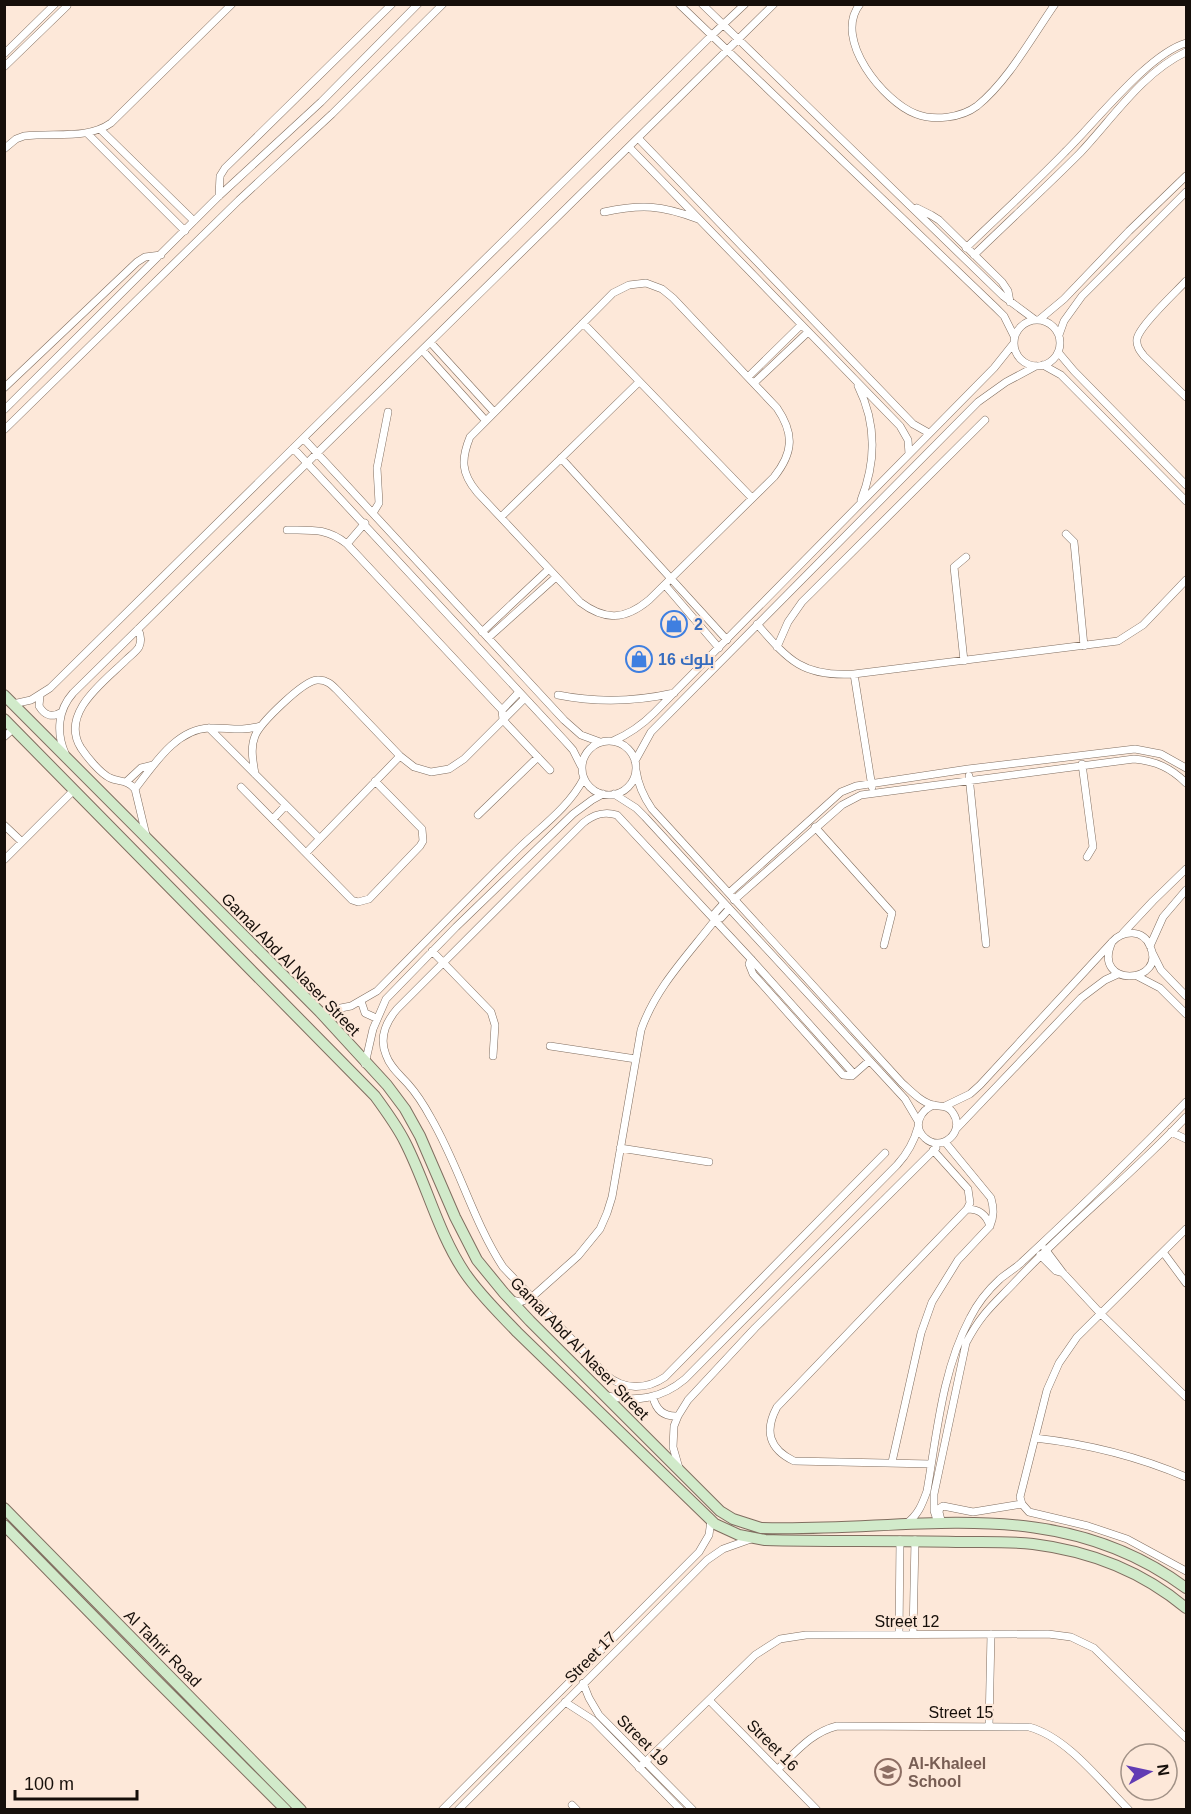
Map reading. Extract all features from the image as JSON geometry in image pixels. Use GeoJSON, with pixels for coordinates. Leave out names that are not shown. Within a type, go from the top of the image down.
{"type":"FeatureCollection","features":[{"type":"Feature","properties":{"kind":"main road","name":"Gamal Abd Al Naser Street"},"geometry":{"type":"LineString","coordinates":[[4,695],[320,1012],[365,1064],[387,1085],[405,1109],[420,1136],[477,1260],[530,1321],[720,1511],[746,1525],[761,1528],[940,1523],[1031,1526],[1081,1536],[1128,1554],[1186,1588]]}},
{"type":"Feature","properties":{"kind":"main road","name":"Gamal Abd Al Naser Street"},"geometry":{"type":"LineString","coordinates":[[4,718],[375,1096],[392,1118],[405,1143],[440,1224],[465,1272],[489,1302],[711,1520],[727,1530],[752,1539],[915,1540],[1032,1544],[1076,1552],[1111,1563],[1135,1574],[1186,1608]]}},
{"type":"Feature","properties":{"kind":"main road"},"geometry":{"type":"LineString","coordinates":[[196,915],[204,910],[208,899]]}},
{"type":"Feature","properties":{"kind":"main road"},"geometry":{"type":"LineString","coordinates":[[216,935],[220,927],[231,922]]}},
{"type":"Feature","properties":{"kind":"main road","name":"Al Tahrir Road"},"geometry":{"type":"LineString","coordinates":[[4,1508],[301,1809]]}},
{"type":"Feature","properties":{"kind":"main road","name":"Al Tahrir Road"},"geometry":{"type":"LineString","coordinates":[[4,1525],[286,1809]]}},
{"type":"Feature","properties":{"kind":"street"},"geometry":{"type":"LineString","coordinates":[[4,54],[55,4]]}},
{"type":"Feature","properties":{"kind":"street"},"geometry":{"type":"LineString","coordinates":[[4,149],[16,139],[24,136],[88,134],[101,130],[111,123],[232,4]]}},
{"type":"Feature","properties":{"kind":"street"},"geometry":{"type":"LineString","coordinates":[[219,196],[218,186],[225,168],[392,4]]}},
{"type":"Feature","properties":{"kind":"street"},"geometry":{"type":"LineString","coordinates":[[4,410],[194,220],[321,102],[418,4]]}},
{"type":"Feature","properties":{"kind":"street"},"geometry":{"type":"LineString","coordinates":[[4,430],[443,4]]}},
{"type":"Feature","properties":{"kind":"street"},"geometry":{"type":"LineString","coordinates":[[680,4],[1004,316],[1014,340],[1016,352],[1021,359],[1028,364],[1040,366],[1061,375],[1186,501]]}},
{"type":"Feature","properties":{"kind":"street"},"geometry":{"type":"LineString","coordinates":[[635,760],[651,732],[978,402],[1006,382],[1052,361],[1058,352],[1060,341],[1055,327],[1010,302],[702,4]]}},
{"type":"Feature","properties":{"kind":"street"},"geometry":{"type":"LineString","coordinates":[[13,704],[40,696],[94,646],[745,4]]}},
{"type":"Feature","properties":{"kind":"street"},"geometry":{"type":"LineString","coordinates":[[66,755],[59,734],[62,712],[73,693],[774,4]]}},
{"type":"Feature","properties":{"kind":"street"},"geometry":{"type":"LineString","coordinates":[[860,4],[853,27],[854,46],[861,63],[899,105],[917,115],[937,118],[958,116],[976,107],[1002,80],[1055,4]]}},
{"type":"Feature","properties":{"kind":"street"},"geometry":{"type":"LineString","coordinates":[[4,67],[68,5]]}},
{"type":"Feature","properties":{"kind":"street"},"geometry":{"type":"LineString","coordinates":[[966,248],[1161,56],[1186,43]]}},
{"type":"Feature","properties":{"kind":"street"},"geometry":{"type":"LineString","coordinates":[[974,255],[1080,152],[1138,88],[1168,63],[1186,52]]}},
{"type":"Feature","properties":{"kind":"street"},"geometry":{"type":"LineString","coordinates":[[765,87],[774,75]]}},
{"type":"Feature","properties":{"kind":"street"},"geometry":{"type":"LineString","coordinates":[[1117,98],[1124,104]]}},
{"type":"Feature","properties":{"kind":"street"},"geometry":{"type":"LineString","coordinates":[[321,102],[332,114]]}},
{"type":"Feature","properties":{"kind":"street"},"geometry":{"type":"LineString","coordinates":[[101,130],[194,220]]}},
{"type":"Feature","properties":{"kind":"street"},"geometry":{"type":"LineString","coordinates":[[88,134],[185,231]]}},
{"type":"Feature","properties":{"kind":"street"},"geometry":{"type":"LineString","coordinates":[[638,138],[913,424],[929,434]]}},
{"type":"Feature","properties":{"kind":"street"},"geometry":{"type":"LineString","coordinates":[[629,147],[900,426],[908,440],[909,454]]}},
{"type":"Feature","properties":{"kind":"street"},"geometry":{"type":"LineString","coordinates":[[658,177],[667,168]]}},
{"type":"Feature","properties":{"kind":"street"},"geometry":{"type":"LineString","coordinates":[[140,186],[149,176]]}},
{"type":"Feature","properties":{"kind":"street"},"geometry":{"type":"LineString","coordinates":[[304,439],[576,731],[600,742],[613,741],[642,725],[994,368],[1014,340],[1018,328],[1025,322],[1037,319],[1064,299],[1186,176]]}},
{"type":"Feature","properties":{"kind":"street"},"geometry":{"type":"LineString","coordinates":[[1059,335],[1064,321],[1082,296],[1186,192]]}},
{"type":"Feature","properties":{"kind":"street"},"geometry":{"type":"LineString","coordinates":[[604,212],[628,207],[653,206],[699,219]]}},
{"type":"Feature","properties":{"kind":"street"},"geometry":{"type":"LineString","coordinates":[[914,208],[932,214],[974,255],[1006,287],[1010,302]]}},
{"type":"Feature","properties":{"kind":"street"},"geometry":{"type":"LineString","coordinates":[[4,388],[137,262],[145,257],[161,255]]}},
{"type":"Feature","properties":{"kind":"street"},"geometry":{"type":"LineString","coordinates":[[1186,281],[1141,330],[1137,340],[1138,349],[1144,356],[1186,397]]}},
{"type":"Feature","properties":{"kind":"street"},"geometry":{"type":"LineString","coordinates":[[646,284],[663,289],[748,377],[785,420],[790,435],[789,450],[784,465],[665,585],[637,610],[623,616],[607,616],[592,611],[580,602],[469,481],[464,467],[464,451],[470,437],[613,293],[628,285],[646,284]]}},
{"type":"Feature","properties":{"kind":"street"},"geometry":{"type":"LineString","coordinates":[[583,323],[752,498]]}},
{"type":"Feature","properties":{"kind":"street"},"geometry":{"type":"LineString","coordinates":[[748,377],[801,325]]}},
{"type":"Feature","properties":{"kind":"street"},"geometry":{"type":"LineString","coordinates":[[754,383],[808,332]]}},
{"type":"Feature","properties":{"kind":"street"},"geometry":{"type":"LineString","coordinates":[[430,343],[494,412]]}},
{"type":"Feature","properties":{"kind":"street"},"geometry":{"type":"LineString","coordinates":[[423,351],[486,421]]}},
{"type":"Feature","properties":{"kind":"street"},"geometry":{"type":"LineString","coordinates":[[1058,352],[1186,484]]}},
{"type":"Feature","properties":{"kind":"street"},"geometry":{"type":"LineString","coordinates":[[501,517],[639,381]]}},
{"type":"Feature","properties":{"kind":"street"},"geometry":{"type":"LineString","coordinates":[[856,381],[871,421],[873,442],[872,463],[859,504]]}},
{"type":"Feature","properties":{"kind":"street"},"geometry":{"type":"LineString","coordinates":[[373,513],[379,503],[377,468],[388,412]]}},
{"type":"Feature","properties":{"kind":"street"},"geometry":{"type":"LineString","coordinates":[[777,647],[788,622],[802,602],[985,420]]}},
{"type":"Feature","properties":{"kind":"street"},"geometry":{"type":"LineString","coordinates":[[294,449],[573,750],[591,789],[603,794],[614,794],[629,786],[636,770]]}},
{"type":"Feature","properties":{"kind":"street"},"geometry":{"type":"LineString","coordinates":[[561,458],[727,640]]}},
{"type":"Feature","properties":{"kind":"street"},"geometry":{"type":"LineString","coordinates":[[344,501],[354,492]]}},
{"type":"Feature","properties":{"kind":"street"},"geometry":{"type":"LineString","coordinates":[[348,544],[365,523]]}},
{"type":"Feature","properties":{"kind":"street"},"geometry":{"type":"LineString","coordinates":[[287,530],[322,531],[336,535],[348,544],[502,710],[503,720],[550,770]]}},
{"type":"Feature","properties":{"kind":"street"},"geometry":{"type":"LineString","coordinates":[[1066,534],[1074,542],[1084,646]]}},
{"type":"Feature","properties":{"kind":"street"},"geometry":{"type":"LineString","coordinates":[[964,661],[954,567],[966,557]]}},
{"type":"Feature","properties":{"kind":"street"},"geometry":{"type":"LineString","coordinates":[[482,632],[549,569]]}},
{"type":"Feature","properties":{"kind":"street"},"geometry":{"type":"LineString","coordinates":[[795,570],[802,579]]}},
{"type":"Feature","properties":{"kind":"street"},"geometry":{"type":"LineString","coordinates":[[488,638],[556,577]]}},
{"type":"Feature","properties":{"kind":"street"},"geometry":{"type":"LineString","coordinates":[[757,624],[777,647],[801,666],[819,673],[855,674],[1118,641],[1143,626],[1186,580]]}},
{"type":"Feature","properties":{"kind":"street"},"geometry":{"type":"LineString","coordinates":[[665,585],[719,648]]}},
{"type":"Feature","properties":{"kind":"street"},"geometry":{"type":"LineString","coordinates":[[138,629],[141,637],[138,649],[89,696],[80,709],[75,728],[82,750],[106,776],[126,782],[135,789],[146,838]]}},
{"type":"Feature","properties":{"kind":"street"},"geometry":{"type":"LineString","coordinates":[[855,674],[873,793]]}},
{"type":"Feature","properties":{"kind":"street"},"geometry":{"type":"LineString","coordinates":[[255,774],[252,748],[254,737],[260,726],[306,684],[317,680],[329,682],[400,756],[414,767],[431,771],[449,769],[464,759],[525,698]]}},
{"type":"Feature","properties":{"kind":"street"},"geometry":{"type":"LineString","coordinates":[[502,710],[519,692]]}},
{"type":"Feature","properties":{"kind":"street"},"geometry":{"type":"LineString","coordinates":[[558,695],[581,700],[628,701],[674,693]]}},
{"type":"Feature","properties":{"kind":"street"},"geometry":{"type":"LineString","coordinates":[[40,696],[42,711],[52,716],[62,712]]}},
{"type":"Feature","properties":{"kind":"street"},"geometry":{"type":"LineString","coordinates":[[135,789],[153,765],[189,733],[209,728],[233,730],[260,726]]}},
{"type":"Feature","properties":{"kind":"street"},"geometry":{"type":"LineString","coordinates":[[4,737],[14,728]]}},
{"type":"Feature","properties":{"kind":"street"},"geometry":{"type":"LineString","coordinates":[[209,728],[320,838]]}},
{"type":"Feature","properties":{"kind":"street"},"geometry":{"type":"LineString","coordinates":[[613,741],[627,747],[635,760],[638,784],[652,809],[902,1083],[922,1099],[934,1105],[945,1106],[952,1111],[957,1128]]}},
{"type":"Feature","properties":{"kind":"street"},"geometry":{"type":"LineString","coordinates":[[581,766],[588,750],[600,742]]}},
{"type":"Feature","properties":{"kind":"street"},"geometry":{"type":"LineString","coordinates":[[729,893],[841,792],[872,783],[1135,749],[1148,750],[1174,759],[1186,768]]}},
{"type":"Feature","properties":{"kind":"street"},"geometry":{"type":"LineString","coordinates":[[1080,755],[1093,847],[1087,857]]}},
{"type":"Feature","properties":{"kind":"street"},"geometry":{"type":"LineString","coordinates":[[306,853],[400,756]]}},
{"type":"Feature","properties":{"kind":"street"},"geometry":{"type":"LineString","coordinates":[[478,815],[538,757]]}},
{"type":"Feature","properties":{"kind":"street"},"geometry":{"type":"LineString","coordinates":[[734,900],[849,800],[873,793],[1134,759],[1146,760],[1168,768],[1186,783]]}},
{"type":"Feature","properties":{"kind":"street"},"geometry":{"type":"LineString","coordinates":[[126,782],[141,768],[153,765]]}},
{"type":"Feature","properties":{"kind":"street"},"geometry":{"type":"LineString","coordinates":[[968,769],[986,944]]}},
{"type":"Feature","properties":{"kind":"street"},"geometry":{"type":"LineString","coordinates":[[320,1012],[341,1009],[377,991],[521,846],[564,807],[584,778]]}},
{"type":"Feature","properties":{"kind":"street"},"geometry":{"type":"LineString","coordinates":[[241,787],[352,900],[364,902],[423,841],[422,829],[375,781]]}},
{"type":"Feature","properties":{"kind":"street"},"geometry":{"type":"LineString","coordinates":[[4,860],[74,790]]}},
{"type":"Feature","properties":{"kind":"street"},"geometry":{"type":"LineString","coordinates":[[365,1064],[376,1018],[386,999],[573,814],[603,794]]}},
{"type":"Feature","properties":{"kind":"street"},"geometry":{"type":"LineString","coordinates":[[614,794],[636,808],[905,1099],[921,1135],[934,1143],[944,1143],[991,1198],[994,1207],[990,1226],[958,1260],[932,1302],[921,1333],[892,1462]]}},
{"type":"Feature","properties":{"kind":"street"},"geometry":{"type":"LineString","coordinates":[[273,819],[286,805]]}},
{"type":"Feature","properties":{"kind":"street"},"geometry":{"type":"LineString","coordinates":[[869,1062],[854,1074],[751,958],[617,815],[599,813],[583,823],[388,1019],[383,1044],[386,1056],[410,1086],[445,1144],[491,1248],[503,1267],[606,1375],[618,1383],[632,1387],[646,1386],[666,1377],[885,1153]]}},
{"type":"Feature","properties":{"kind":"street"},"geometry":{"type":"LineString","coordinates":[[810,820],[892,913],[884,945]]}},
{"type":"Feature","properties":{"kind":"street"},"geometry":{"type":"LineString","coordinates":[[4,825],[22,842]]}},
{"type":"Feature","properties":{"kind":"street"},"geometry":{"type":"LineString","coordinates":[[945,1106],[970,1094],[980,1085],[1112,942],[1123,934],[1186,869]]}},
{"type":"Feature","properties":{"kind":"street"},"geometry":{"type":"LineString","coordinates":[[1137,976],[1149,967],[1151,949],[1163,916],[1186,890]]}},
{"type":"Feature","properties":{"kind":"street"},"geometry":{"type":"LineString","coordinates":[[510,1299],[520,1302],[531,1298],[578,1256],[600,1229],[612,1197],[641,1030],[649,1008],[660,989],[715,920],[715,913],[726,906]]}},
{"type":"Feature","properties":{"kind":"street"},"geometry":{"type":"LineString","coordinates":[[1123,934],[1136,933],[1142,936],[1161,970],[1186,996]]}},
{"type":"Feature","properties":{"kind":"street"},"geometry":{"type":"LineString","coordinates":[[1112,942],[1108,950],[1108,959],[1118,974],[1137,976],[1160,988],[1186,1014]]}},
{"type":"Feature","properties":{"kind":"street"},"geometry":{"type":"LineString","coordinates":[[432,951],[491,1012],[495,1025],[493,1056]]}},
{"type":"Feature","properties":{"kind":"street"},"geometry":{"type":"LineString","coordinates":[[679,1468],[673,1437],[678,1416],[688,1400],[755,1328],[933,1150],[951,1139],[957,1128],[1081,998],[1105,980],[1118,974]]}},
{"type":"Feature","properties":{"kind":"street"},"geometry":{"type":"LineString","coordinates":[[361,1001],[365,1013],[376,1018]]}},
{"type":"Feature","properties":{"kind":"street"},"geometry":{"type":"LineString","coordinates":[[550,1046],[636,1059]]}},
{"type":"Feature","properties":{"kind":"street"},"geometry":{"type":"LineString","coordinates":[[905,1525],[919,1511],[930,1492],[966,1343],[976,1323],[1038,1254],[1186,1102]]}},
{"type":"Feature","properties":{"kind":"street"},"geometry":{"type":"LineString","coordinates":[[606,1396],[630,1400],[653,1397],[676,1387],[907,1154],[924,1111],[934,1105]]}},
{"type":"Feature","properties":{"kind":"street"},"geometry":{"type":"LineString","coordinates":[[1186,1117],[1186,1128]]}},
{"type":"Feature","properties":{"kind":"street"},"geometry":{"type":"LineString","coordinates":[[940,1523],[934,1511],[930,1492],[931,1464],[939,1412],[959,1342],[969,1318],[1000,1279],[1038,1254],[1186,1117]]}},
{"type":"Feature","properties":{"kind":"street"},"geometry":{"type":"LineString","coordinates":[[1171,1132],[1186,1139]]}},
{"type":"Feature","properties":{"kind":"street"},"geometry":{"type":"LineString","coordinates":[[620,1148],[710,1162]]}},
{"type":"Feature","properties":{"kind":"street"},"geometry":{"type":"LineString","coordinates":[[931,1464],[794,1461],[782,1455],[774,1445],[770,1432],[771,1418],[777,1407],[967,1209],[970,1203],[968,1189],[933,1150]]}},
{"type":"Feature","properties":{"kind":"street"},"geometry":{"type":"LineString","coordinates":[[953,1173],[963,1163]]}},
{"type":"Feature","properties":{"kind":"street"},"geometry":{"type":"LineString","coordinates":[[851,1188],[862,1200]]}},
{"type":"Feature","properties":{"kind":"street"},"geometry":{"type":"LineString","coordinates":[[967,1209],[979,1211],[990,1226]]}},
{"type":"Feature","properties":{"kind":"street"},"geometry":{"type":"LineString","coordinates":[[1186,1229],[1077,1337],[1059,1363],[1047,1390],[1021,1493],[1022,1504],[1033,1514],[1088,1526],[1127,1539],[1186,1572]]}},
{"type":"Feature","properties":{"kind":"street"},"geometry":{"type":"LineString","coordinates":[[1163,1252],[1186,1283]]}},
{"type":"Feature","properties":{"kind":"street"},"geometry":{"type":"LineString","coordinates":[[1038,1254],[1056,1271],[1064,1273],[1101,1314],[1186,1397]]}},
{"type":"Feature","properties":{"kind":"street"},"geometry":{"type":"LineString","coordinates":[[530,1321],[528,1312],[531,1298]]}},
{"type":"Feature","properties":{"kind":"street"},"geometry":{"type":"LineString","coordinates":[[710,1332],[721,1342]]}},
{"type":"Feature","properties":{"kind":"street"},"geometry":{"type":"LineString","coordinates":[[653,1397],[654,1403],[661,1412],[672,1417],[678,1416]]}},
{"type":"Feature","properties":{"kind":"street"},"geometry":{"type":"LineString","coordinates":[[939,1412],[949,1415]]}},
{"type":"Feature","properties":{"kind":"street"},"geometry":{"type":"LineString","coordinates":[[1035,1438],[1098,1448],[1150,1462],[1186,1477]]}},
{"type":"Feature","properties":{"kind":"street"},"geometry":{"type":"LineString","coordinates":[[940,1523],[939,1512],[943,1506],[973,1512],[1022,1504]]}},
{"type":"Feature","properties":{"kind":"street","name":"Street 17"},"geometry":{"type":"LineString","coordinates":[[442,1809],[701,1550],[709,1535],[711,1520]]}},
{"type":"Feature","properties":{"kind":"street","name":"Street 17"},"geometry":{"type":"LineString","coordinates":[[458,1809],[714,1554],[732,1544],[752,1539]]}},
{"type":"Feature","properties":{"kind":"street"},"geometry":{"type":"LineString","coordinates":[[899,1635],[900,1540]]}},
{"type":"Feature","properties":{"kind":"street"},"geometry":{"type":"LineString","coordinates":[[913,1634],[915,1540]]}},
{"type":"Feature","properties":{"kind":"street"},"geometry":{"type":"LineString","coordinates":[[701,1550],[708,1550],[714,1554]]}},
{"type":"Feature","properties":{"kind":"street"},"geometry":{"type":"LineString","coordinates":[[988,1726],[991,1634]]}},
{"type":"Feature","properties":{"kind":"street","name":"Street 12"},"geometry":{"type":"LineString","coordinates":[[642,1765],[755,1655],[780,1640],[806,1635],[1062,1635],[1084,1642],[1108,1660],[1186,1738]]}},
{"type":"Feature","properties":{"kind":"street","name":"Street 19"},"geometry":{"type":"LineString","coordinates":[[583,1683],[599,1715],[681,1809]]}},
{"type":"Feature","properties":{"kind":"street","name":"Street 16"},"geometry":{"type":"LineString","coordinates":[[709,1700],[817,1809]]}},
{"type":"Feature","properties":{"kind":"street","name":"Street 19"},"geometry":{"type":"LineString","coordinates":[[565,1702],[593,1720],[693,1809]]}},
{"type":"Feature","properties":{"kind":"street","name":"Street 15"},"geometry":{"type":"LineString","coordinates":[[778,1769],[813,1736],[837,1726],[1029,1727],[1051,1735],[1061,1742],[1129,1809]]}},
{"type":"Feature","properties":{"kind":"place","name":"2"},"geometry":{"type":"Point","coordinates":[674,624]}},
{"type":"Feature","properties":{"kind":"place","name":"بلوك 16"},"geometry":{"type":"Point","coordinates":[639,659]}},
{"type":"Feature","properties":{"kind":"place","name":"Al-Khaleel School"},"geometry":{"type":"Point","coordinates":[888,1772]}}]}
